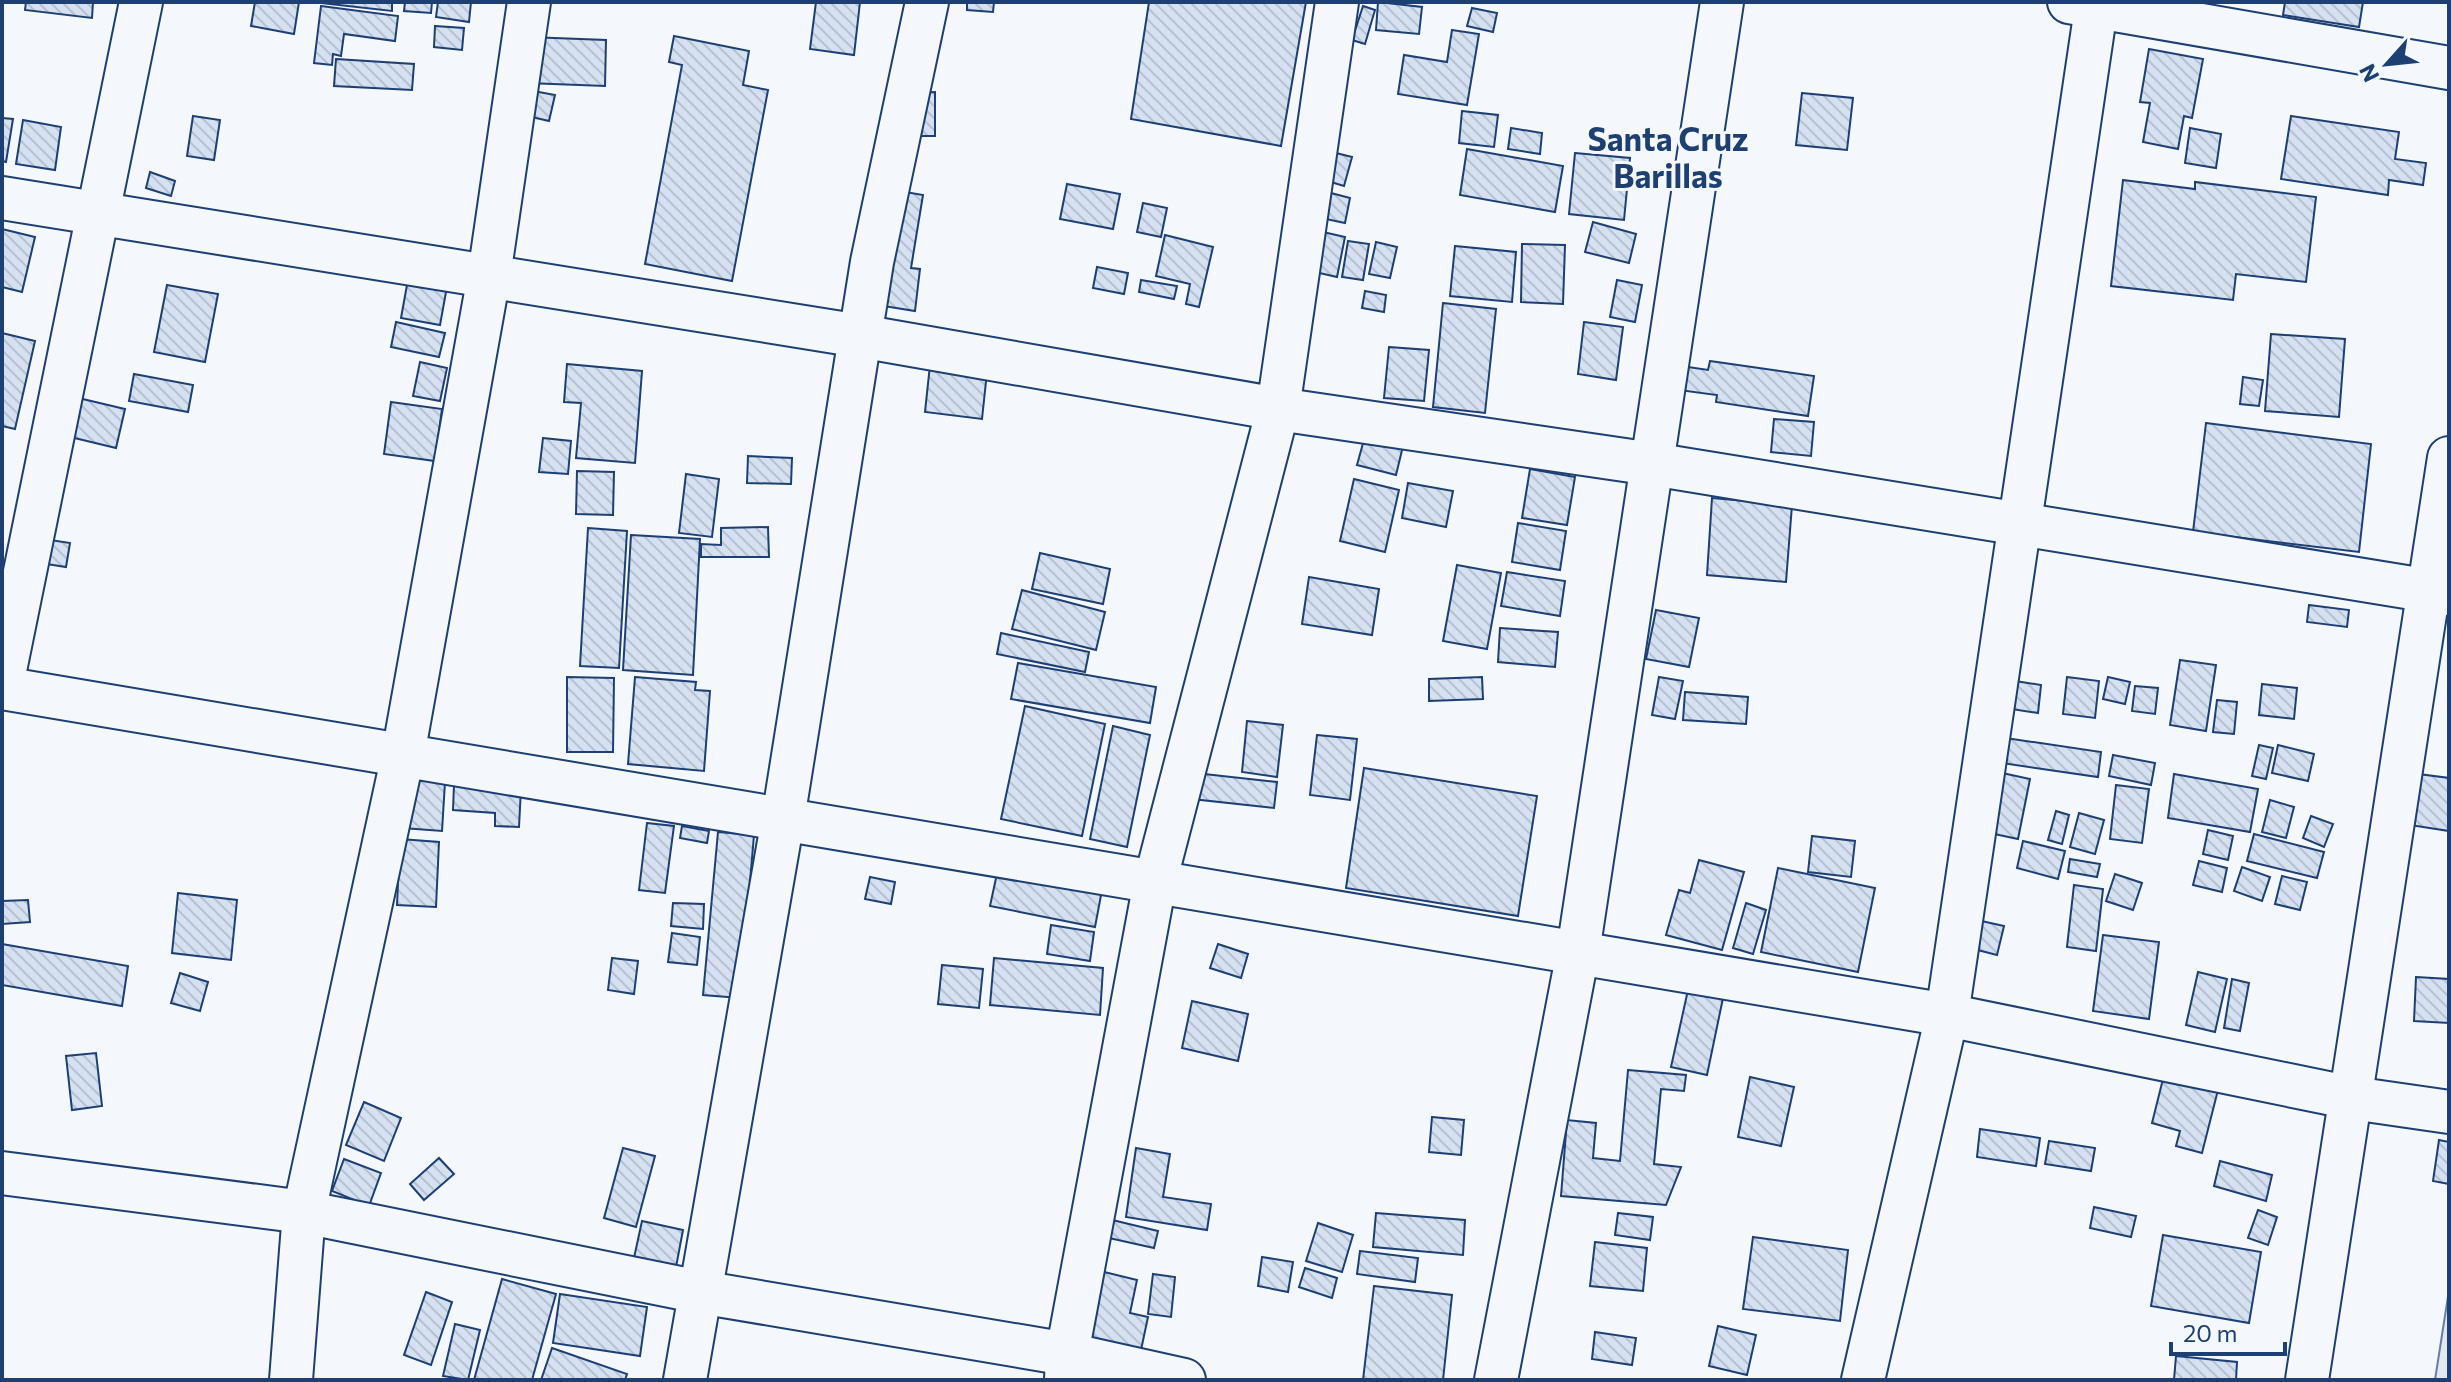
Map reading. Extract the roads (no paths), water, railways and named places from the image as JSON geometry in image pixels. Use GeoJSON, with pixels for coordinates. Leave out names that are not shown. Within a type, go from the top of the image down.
{"type":"FeatureCollection","features":[{"type":"Feature","properties":{"kind":"street"},"geometry":{"type":"LineString","coordinates":[[141,2],[2,687],[1947,1015],[2352,1098],[2449,1112]]}},
{"type":"Feature","properties":{"kind":"street"},"geometry":{"type":"LineString","coordinates":[[291,1380],[304,1212],[403,755],[489,276],[529,2]]}},
{"type":"Feature","properties":{"kind":"street"},"geometry":{"type":"LineString","coordinates":[[685,1380],[783,819],[872,262],[927,2]]}},
{"type":"Feature","properties":{"kind":"street"},"geometry":{"type":"LineString","coordinates":[[1066,1367],[1155,882],[1278,409],[1337,2]]}},
{"type":"Feature","properties":{"kind":"street"},"geometry":{"type":"LineString","coordinates":[[1496,1380],[1578,952],[1722,2]]}},
{"type":"Feature","properties":{"kind":"street"},"geometry":{"type":"LineString","coordinates":[[1863,1380],[1947,1015],[2019,523],[2087,4],[2449,68]]}},
{"type":"Feature","properties":{"kind":"street"},"geometry":{"type":"LineString","coordinates":[[2,198],[860,336],[1278,409],[1652,464],[2440,592]]}},
{"type":"Feature","properties":{"kind":"street"},"geometry":{"type":"LineString","coordinates":[[2307,1380],[2352,1098],[2440,592],[2449,458]]}},
{"type":"Feature","properties":{"kind":"street"},"geometry":{"type":"LineString","coordinates":[[2,1173],[304,1212],[1066,1367],[1184,1380]]}},
{"type":"Feature","properties":{"kind":"district","name":"Santa Cruz Barillas"},"geometry":{"type":"Point","coordinates":[1668,158]}}]}
